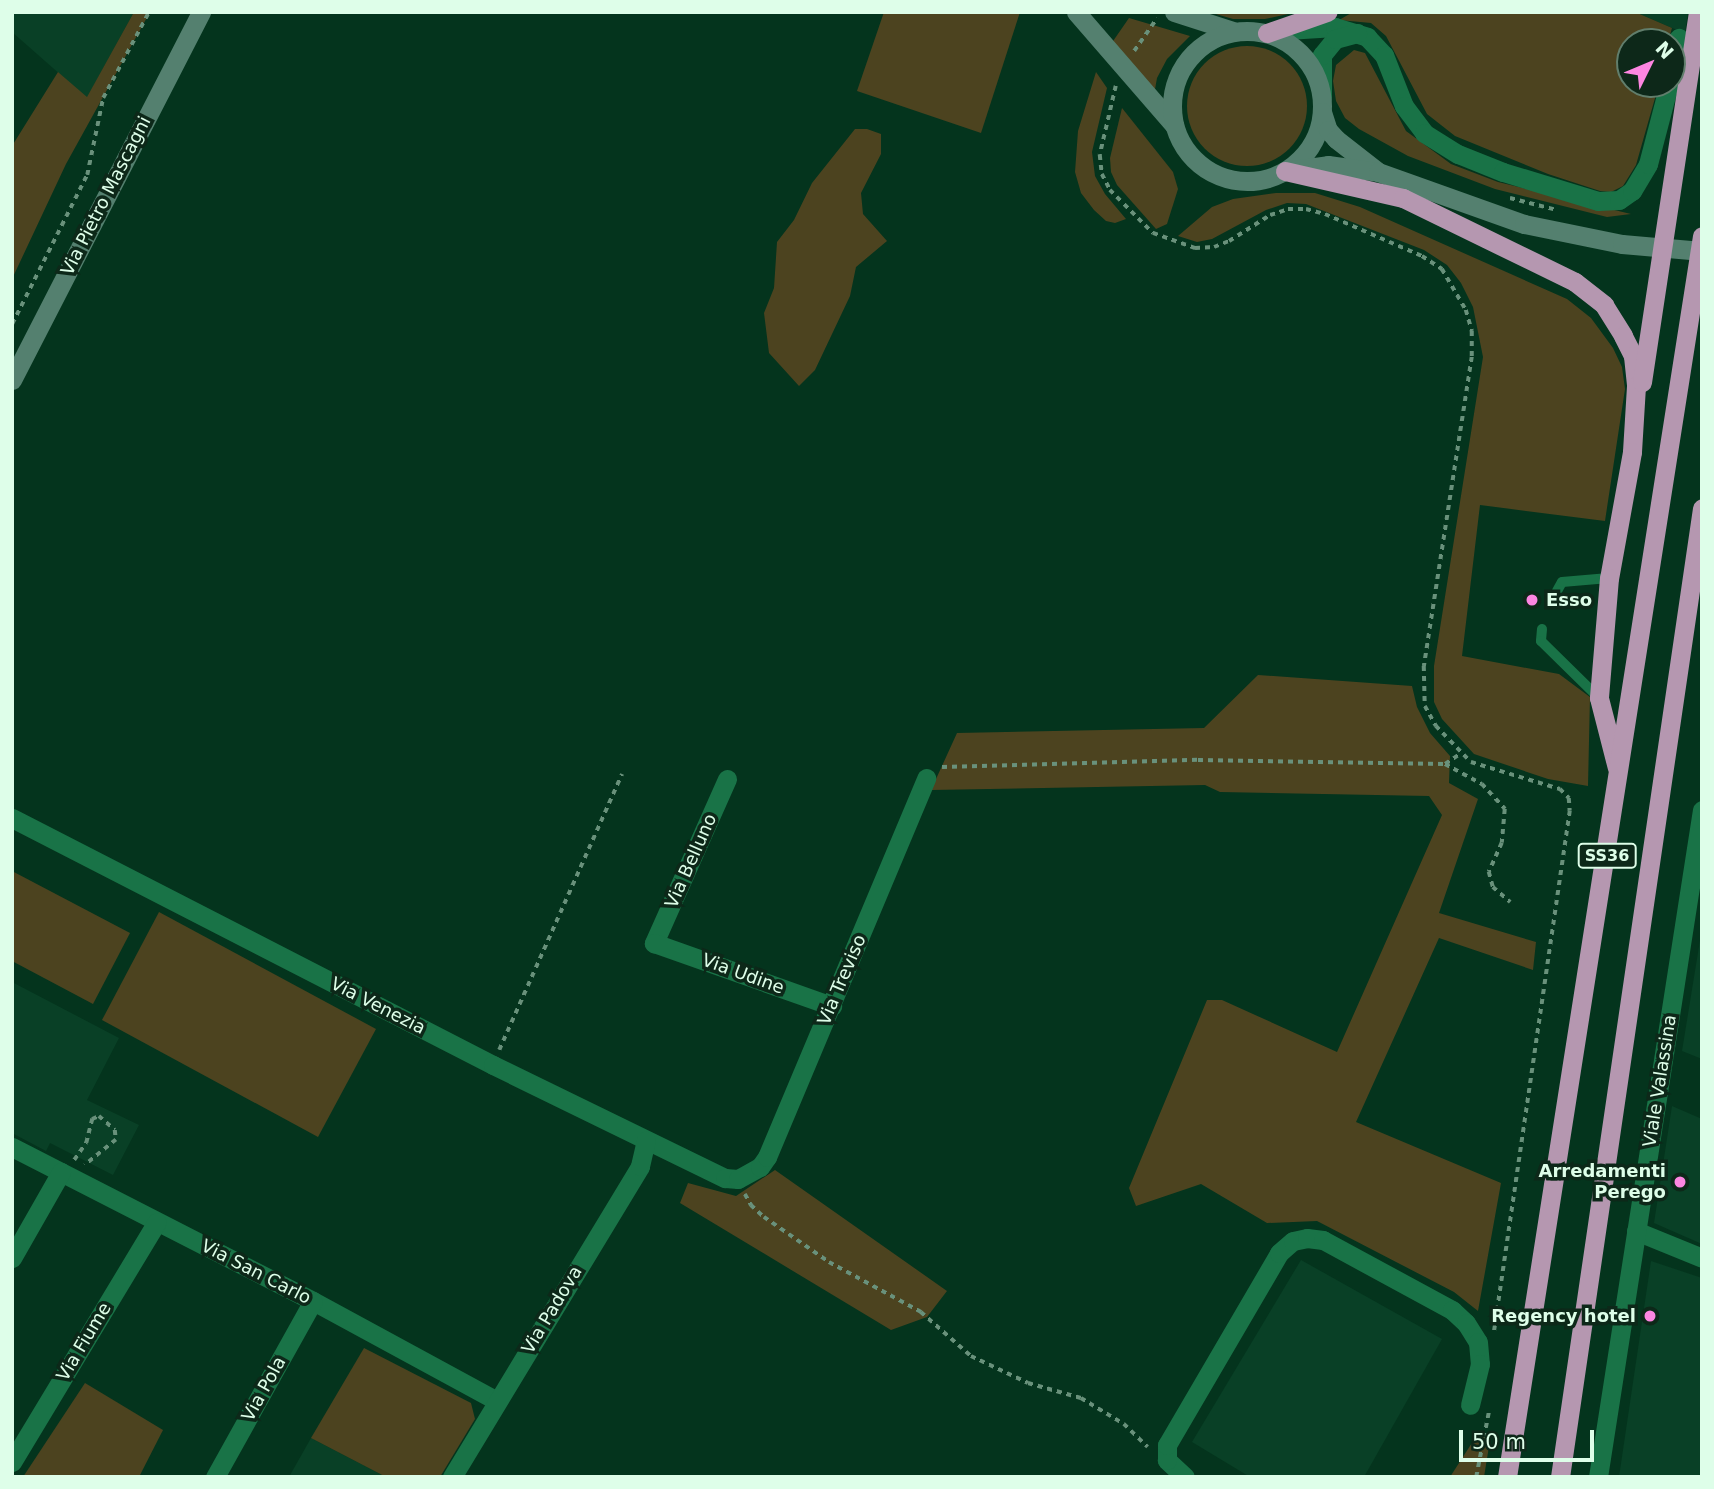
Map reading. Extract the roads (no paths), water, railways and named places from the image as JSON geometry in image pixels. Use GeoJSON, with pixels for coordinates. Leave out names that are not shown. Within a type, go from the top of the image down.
{"type":"FeatureCollection","features":[{"type":"Feature","properties":{"kind":"highway"},"geometry":{"type":"LineString","coordinates":[[1267,33],[1327,12]]}},
{"type":"Feature","properties":{"kind":"highway"},"geometry":{"type":"LineString","coordinates":[[1619,775],[1599,698],[1609,578],[1632,452],[1698,12]]}},
{"type":"Feature","properties":{"kind":"highway"},"geometry":{"type":"LineString","coordinates":[[1285,171],[1402,198],[1575,282],[1604,305],[1633,356],[1636,386],[1632,452]]}},
{"type":"Feature","properties":{"kind":"highway","name":"SS36"},"geometry":{"type":"LineString","coordinates":[[1507,1477],[1702,236]]}},
{"type":"Feature","properties":{"kind":"highway","name":"SS36"},"geometry":{"type":"LineString","coordinates":[[1560,1477],[1702,508]]}},
{"type":"Feature","properties":{"kind":"highway"},"geometry":{"type":"LineString","coordinates":[[1674,688],[1702,587]]}},
{"type":"Feature","properties":{"kind":"main road","name":"Via Pietro Mascagni"},"geometry":{"type":"LineString","coordinates":[[12,380],[201,12]]}},
{"type":"Feature","properties":{"kind":"main road"},"geometry":{"type":"LineString","coordinates":[[1076,12],[1174,125],[1192,158],[1224,178],[1249,181],[1285,171],[1328,165],[1378,172],[1524,225],[1622,244],[1702,251]]}},
{"type":"Feature","properties":{"kind":"main road"},"geometry":{"type":"LineString","coordinates":[[1166,15],[1233,31],[1267,33],[1290,44],[1308,62],[1328,130],[1378,172]]}},
{"type":"Feature","properties":{"kind":"main road"},"geometry":{"type":"LineString","coordinates":[[1174,125],[1172,91],[1180,70],[1202,44],[1233,31]]}},
{"type":"Feature","properties":{"kind":"main road"},"geometry":{"type":"LineString","coordinates":[[1285,171],[1311,145],[1322,104]]}},
{"type":"Feature","properties":{"kind":"street"},"geometry":{"type":"LineString","coordinates":[[1267,33],[1314,27],[1358,33],[1375,43],[1384,55],[1404,106],[1424,133],[1458,154],[1503,172],[1598,201],[1619,200],[1632,191],[1648,164],[1665,98]]}},
{"type":"Feature","properties":{"kind":"street"},"geometry":{"type":"LineString","coordinates":[[1322,104],[1322,55],[1335,39],[1358,33]]}},
{"type":"Feature","properties":{"kind":"street","name":"Via Treviso"},"geometry":{"type":"LineString","coordinates":[[743,1177],[760,1167],[767,1157],[926,778]]}},
{"type":"Feature","properties":{"kind":"street","name":"Via Belluno"},"geometry":{"type":"LineString","coordinates":[[654,943],[727,779]]}},
{"type":"Feature","properties":{"kind":"street","name":"Viale Valassina"},"geometry":{"type":"LineString","coordinates":[[1598,1477],[1702,810]]}},
{"type":"Feature","properties":{"kind":"street","name":"Via Venezia"},"geometry":{"type":"LineString","coordinates":[[12,818],[646,1141],[725,1178],[743,1177]]}},
{"type":"Feature","properties":{"kind":"street","name":"Via Udine"},"geometry":{"type":"LineString","coordinates":[[654,943],[832,1006]]}},
{"type":"Feature","properties":{"kind":"street","name":"Via Padova"},"geometry":{"type":"LineString","coordinates":[[452,1477],[640,1166],[646,1141]]}},
{"type":"Feature","properties":{"kind":"street","name":"Via San Carlo"},"geometry":{"type":"LineString","coordinates":[[12,1147],[313,1301],[497,1401]]}},
{"type":"Feature","properties":{"kind":"street"},"geometry":{"type":"LineString","coordinates":[[12,1258],[69,1176]]}},
{"type":"Feature","properties":{"kind":"street","name":"Via Fiume"},"geometry":{"type":"LineString","coordinates":[[12,1462],[157,1222]]}},
{"type":"Feature","properties":{"kind":"street"},"geometry":{"type":"LineString","coordinates":[[1636,1231],[1702,1258]]}},
{"type":"Feature","properties":{"kind":"street"},"geometry":{"type":"LineString","coordinates":[[1180,1476],[1167,1460],[1167,1446],[1279,1253],[1293,1241],[1307,1238],[1322,1240],[1452,1310],[1466,1323],[1478,1342],[1480,1364],[1470,1405]]}},
{"type":"Feature","properties":{"kind":"street","name":"Via Pola"},"geometry":{"type":"LineString","coordinates":[[215,1477],[313,1301]]}},
{"type":"Feature","properties":{"kind":"lane"},"geometry":{"type":"LineString","coordinates":[[1557,591],[1562,583],[1609,578]]}},
{"type":"Feature","properties":{"kind":"lane"},"geometry":{"type":"LineString","coordinates":[[1542,629],[1541,641],[1599,698]]}},
{"type":"Feature","properties":{"kind":"place","name":"Esso"},"geometry":{"type":"Point","coordinates":[1532,600]}},
{"type":"Feature","properties":{"kind":"place","name":"Arredamenti Perego"},"geometry":{"type":"Point","coordinates":[1680,1182]}},
{"type":"Feature","properties":{"kind":"place","name":"Regency hotel"},"geometry":{"type":"Point","coordinates":[1650,1316]}}]}
